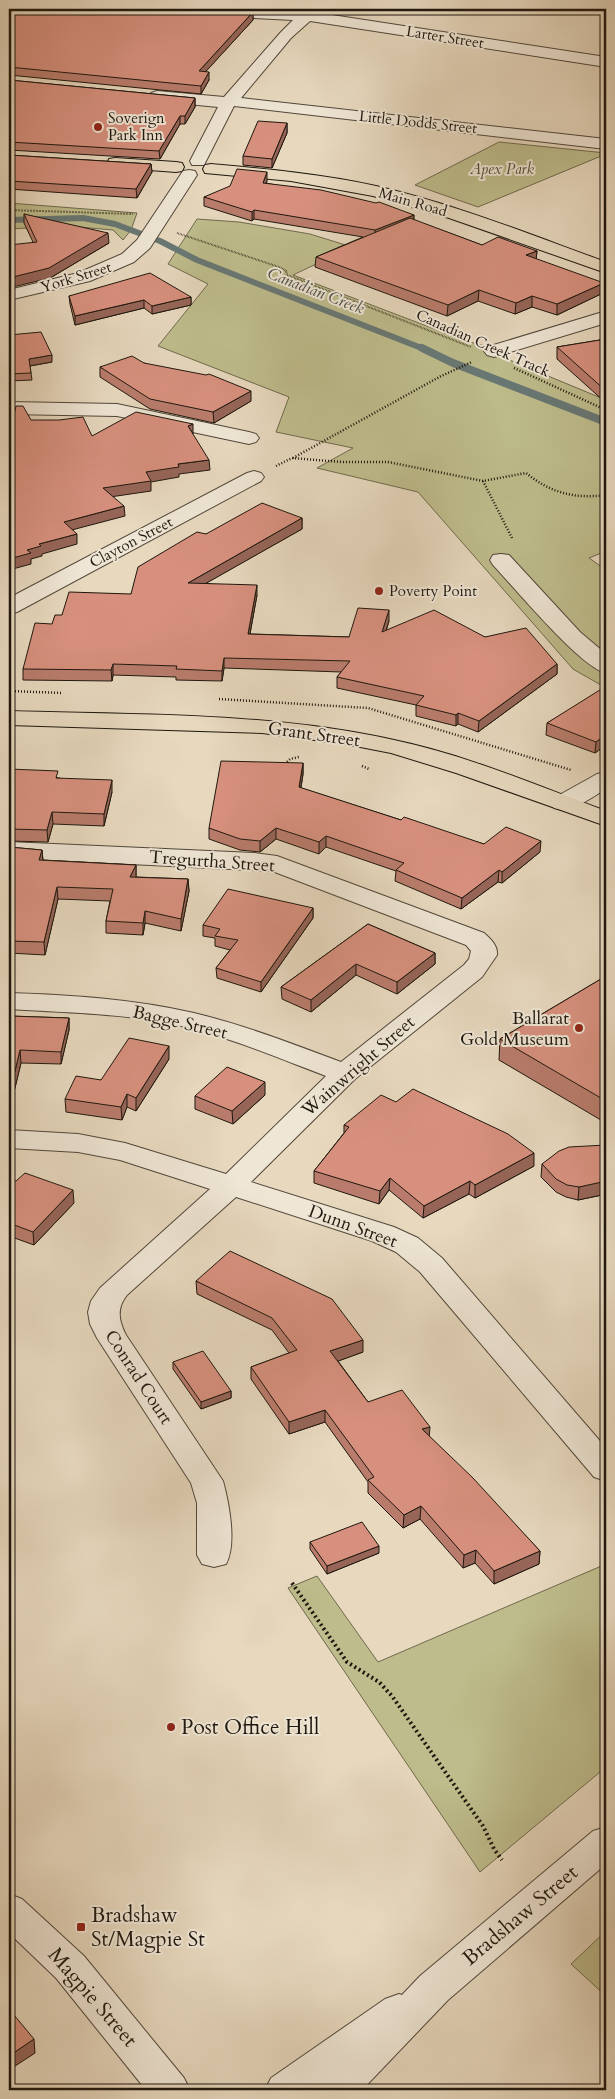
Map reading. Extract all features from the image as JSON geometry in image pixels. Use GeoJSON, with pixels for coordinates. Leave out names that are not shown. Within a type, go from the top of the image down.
{"type":"FeatureCollection","features":[{"type":"Feature","properties":{"kind":"main road","name":"Main Road"},"geometry":{"type":"LineString","coordinates":[[98,162],[291,176],[347,185],[390,194],[455,214],[606,268]]}},
{"type":"Feature","properties":{"kind":"main road","name":"Grant Street"},"geometry":{"type":"LineString","coordinates":[[9,718],[262,726],[330,734],[395,747],[435,759],[492,777],[606,819]]}},
{"type":"Feature","properties":{"kind":"street","name":"Larter Street"},"geometry":{"type":"LineString","coordinates":[[164,9],[310,12],[606,62]]}},
{"type":"Feature","properties":{"kind":"street","name":"York Street"},"geometry":{"type":"LineString","coordinates":[[9,295],[94,274],[128,258],[151,233],[194,168],[229,102],[286,35],[310,12]]}},
{"type":"Feature","properties":{"kind":"street","name":"Little Dodds Street"},"geometry":{"type":"LineString","coordinates":[[146,95],[229,102],[606,144]]}},
{"type":"Feature","properties":{"kind":"street"},"geometry":{"type":"LineString","coordinates":[[486,350],[606,317]]}},
{"type":"Feature","properties":{"kind":"street"},"geometry":{"type":"LineString","coordinates":[[9,408],[117,410],[249,438]]}},
{"type":"Feature","properties":{"kind":"street","name":"Clayton Street"},"geometry":{"type":"LineString","coordinates":[[9,607],[254,477]]}},
{"type":"Feature","properties":{"kind":"street"},"geometry":{"type":"LineString","coordinates":[[501,560],[572,637],[606,666]]}},
{"type":"Feature","properties":{"kind":"street"},"geometry":{"type":"LineString","coordinates":[[563,804],[606,779]]}},
{"type":"Feature","properties":{"kind":"street","name":"Tregurtha Street"},"geometry":{"type":"LineString","coordinates":[[9,850],[254,860],[277,864],[475,939],[481,944],[485,952]]}},
{"type":"Feature","properties":{"kind":"street","name":"Wainwright Street"},"geometry":{"type":"LineString","coordinates":[[232,1184],[304,1111],[345,1073],[473,971],[483,960],[485,952]]}},
{"type":"Feature","properties":{"kind":"street","name":"Bagge Street"},"geometry":{"type":"LineString","coordinates":[[9,1000],[86,1005],[175,1017],[248,1038],[345,1073]]}},
{"type":"Feature","properties":{"kind":"street","name":"Dunn Street"},"geometry":{"type":"LineString","coordinates":[[9,1139],[78,1143],[109,1148],[151,1159],[383,1234],[415,1250],[431,1265],[606,1469]]}},
{"type":"Feature","properties":{"kind":"street","name":"Conrad Court"},"geometry":{"type":"LineString","coordinates":[[214,1555],[213,1503],[207,1481],[112,1338],[104,1322],[103,1310],[108,1296],[116,1288],[232,1184]]}},
{"type":"Feature","properties":{"kind":"street","name":"Bradshaw Street"},"geometry":{"type":"LineString","coordinates":[[336,2090],[434,1988],[606,1842]]}},
{"type":"Feature","properties":{"kind":"street","name":"Magpie Street"},"geometry":{"type":"LineString","coordinates":[[9,1910],[70,1967],[170,2090]]}},
{"type":"Feature","properties":{"kind":"street","name":"Bradshaw Street"},"geometry":{"type":"LineString","coordinates":[[285,2090],[367,2031],[434,1988]]}},
{"type":"Feature","properties":{"kind":"path","name":"Canadian Creek Track"},"geometry":{"type":"LineString","coordinates":[[9,210],[134,214],[147,217],[151,233],[181,236],[279,268],[286,271],[287,276],[486,350]]}},
{"type":"Feature","properties":{"kind":"path"},"geometry":{"type":"LineString","coordinates":[[254,477],[473,362]]}},
{"type":"Feature","properties":{"kind":"path","name":"Canadian Creek Track"},"geometry":{"type":"LineString","coordinates":[[512,367],[606,410]]}},
{"type":"Feature","properties":{"kind":"path"},"geometry":{"type":"LineString","coordinates":[[292,458],[342,462],[388,462],[483,481],[526,474],[544,488],[559,494],[583,498],[606,495]]}},
{"type":"Feature","properties":{"kind":"path"},"geometry":{"type":"LineString","coordinates":[[292,1583],[347,1662],[379,1682],[392,1696],[483,1826],[494,1849],[502,1860]]}},
{"type":"Feature","properties":{"kind":"green space","name":"Apex Park"},"geometry":{"type":"Polygon","coordinates":[[[499,142],[606,154],[478,207],[415,185],[499,142]]]}},
{"type":"Feature","properties":{"kind":"green space"},"geometry":{"type":"Polygon","coordinates":[[[9,203],[137,213],[131,230],[123,240],[113,230],[67,226],[9,229],[9,203]]]}},
{"type":"Feature","properties":{"kind":"green space"},"geometry":{"type":"Polygon","coordinates":[[[197,219],[239,222],[310,234],[352,247],[293,275],[466,341],[485,346],[507,359],[606,400],[606,551],[589,558],[606,570],[606,688],[573,669],[418,492],[317,468],[353,448],[276,432],[289,397],[158,346],[208,284],[168,264],[197,219]]]}},
{"type":"Feature","properties":{"kind":"green space"},"geometry":{"type":"Polygon","coordinates":[[[606,1564],[606,1767],[480,1872],[288,1588],[317,1576],[378,1662],[606,1564]]]}},
{"type":"Feature","properties":{"kind":"green space"},"geometry":{"type":"Polygon","coordinates":[[[606,1931],[606,1996],[571,1964],[606,1931]]]}},
{"type":"Feature","properties":{"kind":"building"},"geometry":{"type":"Polygon","coordinates":[[[9,9],[197,9],[253,12],[199,71],[209,72],[201,86],[9,67],[9,9]]]}},
{"type":"Feature","properties":{"kind":"building","name":"Soverign Park Inn"},"geometry":{"type":"Polygon","coordinates":[[[9,80],[195,98],[185,116],[180,116],[159,151],[9,142],[9,80]]]}},
{"type":"Feature","properties":{"kind":"building"},"geometry":{"type":"Polygon","coordinates":[[[258,121],[287,123],[272,159],[243,156],[258,121]]]}},
{"type":"Feature","properties":{"kind":"building"},"geometry":{"type":"Polygon","coordinates":[[[9,155],[151,164],[136,189],[9,181],[9,155]]]}},
{"type":"Feature","properties":{"kind":"building"},"geometry":{"type":"Polygon","coordinates":[[[237,169],[267,172],[263,183],[321,190],[376,203],[379,202],[414,215],[375,230],[254,210],[252,212],[204,197],[230,186],[237,169]]]}},
{"type":"Feature","properties":{"kind":"building"},"geometry":{"type":"Polygon","coordinates":[[[24,214],[108,233],[49,268],[9,278],[9,245],[37,242],[24,214]]]}},
{"type":"Feature","properties":{"kind":"building"},"geometry":{"type":"Polygon","coordinates":[[[410,218],[482,245],[498,237],[537,251],[526,255],[604,283],[557,304],[532,296],[516,303],[479,290],[448,305],[316,257],[410,218]]]}},
{"type":"Feature","properties":{"kind":"building"},"geometry":{"type":"Polygon","coordinates":[[[150,273],[191,297],[152,306],[144,300],[75,316],[69,296],[150,273]]]}},
{"type":"Feature","properties":{"kind":"building"},"geometry":{"type":"Polygon","coordinates":[[[41,332],[52,355],[29,359],[31,373],[9,374],[9,335],[41,332]]]}},
{"type":"Feature","properties":{"kind":"building"},"geometry":{"type":"Polygon","coordinates":[[[606,339],[606,391],[557,347],[606,339]]]}},
{"type":"Feature","properties":{"kind":"building"},"geometry":{"type":"Polygon","coordinates":[[[132,356],[144,363],[209,374],[251,391],[213,412],[150,399],[100,367],[132,356]]]}},
{"type":"Feature","properties":{"kind":"building"},"geometry":{"type":"Polygon","coordinates":[[[16,406],[23,406],[31,420],[59,420],[83,417],[92,436],[136,412],[193,424],[188,426],[209,460],[178,464],[179,467],[146,472],[151,481],[103,488],[124,506],[64,522],[77,534],[39,544],[41,546],[27,550],[31,553],[9,559],[9,437],[16,406]]]}},
{"type":"Feature","properties":{"kind":"building"},"geometry":{"type":"Polygon","coordinates":[[[262,503],[302,518],[188,583],[257,585],[248,634],[349,637],[358,608],[389,610],[382,632],[434,610],[485,637],[526,628],[557,664],[479,721],[458,713],[456,715],[416,705],[424,696],[337,677],[350,661],[224,658],[222,671],[176,669],[177,666],[113,664],[111,670],[23,669],[35,623],[52,624],[55,615],[62,615],[69,592],[131,594],[138,567],[197,532],[206,534],[262,503]]]}},
{"type":"Feature","properties":{"kind":"building"},"geometry":{"type":"Polygon","coordinates":[[[603,688],[606,689],[606,734],[596,742],[547,723],[603,688]]]}},
{"type":"Feature","properties":{"kind":"building"},"geometry":{"type":"Polygon","coordinates":[[[221,761],[303,763],[299,787],[401,820],[404,817],[484,844],[506,827],[541,841],[502,872],[499,870],[462,898],[396,870],[404,863],[326,836],[319,842],[276,828],[260,841],[240,839],[209,828],[221,761]]]}},
{"type":"Feature","properties":{"kind":"building"},"geometry":{"type":"Polygon","coordinates":[[[9,769],[58,771],[56,778],[112,780],[104,814],[52,812],[47,830],[9,829],[9,769]]]}},
{"type":"Feature","properties":{"kind":"building"},"geometry":{"type":"Polygon","coordinates":[[[9,847],[42,850],[39,860],[136,865],[130,877],[188,879],[181,919],[145,911],[143,923],[106,921],[113,889],[57,887],[44,942],[9,941],[9,847]]]}},
{"type":"Feature","properties":{"kind":"building"},"geometry":{"type":"Polygon","coordinates":[[[228,889],[313,908],[261,982],[216,968],[238,940],[215,936],[220,929],[203,925],[228,889]]]}},
{"type":"Feature","properties":{"kind":"building"},"geometry":{"type":"Polygon","coordinates":[[[368,924],[435,953],[397,982],[356,964],[311,1000],[281,987],[368,924]]]}},
{"type":"Feature","properties":{"kind":"building","name":"Ballarat Gold Museum"},"geometry":{"type":"Polygon","coordinates":[[[606,976],[606,1101],[500,1039],[606,976]]]}},
{"type":"Feature","properties":{"kind":"building"},"geometry":{"type":"Polygon","coordinates":[[[9,1016],[69,1018],[61,1052],[20,1050],[11,1088],[9,1088],[9,1016]]]}},
{"type":"Feature","properties":{"kind":"building"},"geometry":{"type":"Polygon","coordinates":[[[129,1038],[169,1046],[136,1098],[127,1094],[121,1107],[65,1099],[76,1076],[101,1080],[129,1038]]]}},
{"type":"Feature","properties":{"kind":"building"},"geometry":{"type":"Polygon","coordinates":[[[227,1067],[265,1082],[232,1111],[195,1096],[227,1067]]]}},
{"type":"Feature","properties":{"kind":"building"},"geometry":{"type":"Polygon","coordinates":[[[413,1089],[508,1134],[534,1153],[475,1185],[470,1181],[424,1206],[390,1178],[380,1191],[314,1171],[349,1127],[344,1125],[381,1095],[396,1102],[413,1089]]]}},
{"type":"Feature","properties":{"kind":"building"},"geometry":{"type":"Polygon","coordinates":[[[606,1145],[606,1179],[602,1182],[579,1187],[567,1185],[556,1179],[542,1164],[559,1151],[569,1147],[606,1145]]]}},
{"type":"Feature","properties":{"kind":"building"},"geometry":{"type":"Polygon","coordinates":[[[25,1173],[73,1190],[33,1232],[9,1223],[9,1180],[16,1181],[25,1173]]]}},
{"type":"Feature","properties":{"kind":"building"},"geometry":{"type":"Polygon","coordinates":[[[230,1251],[332,1299],[363,1340],[330,1351],[368,1402],[402,1390],[430,1427],[422,1429],[473,1478],[540,1551],[494,1571],[476,1550],[464,1555],[421,1506],[404,1515],[368,1480],[374,1477],[325,1410],[289,1422],[251,1367],[297,1350],[272,1318],[196,1281],[230,1251]]]}},
{"type":"Feature","properties":{"kind":"building"},"geometry":{"type":"Polygon","coordinates":[[[203,1351],[231,1391],[201,1402],[173,1362],[203,1351]]]}},
{"type":"Feature","properties":{"kind":"building"},"geometry":{"type":"Polygon","coordinates":[[[362,1522],[379,1546],[327,1566],[310,1542],[362,1522]]]}},
{"type":"Feature","properties":{"kind":"building"},"geometry":{"type":"Polygon","coordinates":[[[9,2009],[34,2039],[9,2056],[9,2009]]]}},
{"type":"Feature","properties":{"kind":"waterway","name":"Canadian Creek"},"geometry":{"type":"LineString","coordinates":[[9,220],[83,218],[115,224],[160,241],[197,260],[424,349]]}},
{"type":"Feature","properties":{"kind":"waterway","name":"Canadian Creek"},"geometry":{"type":"LineString","coordinates":[[422,348],[453,363],[606,422]]}},
{"type":"Feature","properties":{"kind":"place","name":"Soverign Park Inn"},"geometry":{"type":"Point","coordinates":[98,127]}},
{"type":"Feature","properties":{"kind":"place","name":"Poverty Point"},"geometry":{"type":"Point","coordinates":[379,591]}},
{"type":"Feature","properties":{"kind":"place","name":"Ballarat Gold Museum"},"geometry":{"type":"Point","coordinates":[579,1028]}},
{"type":"Feature","properties":{"kind":"place","name":"Post Office Hill"},"geometry":{"type":"Point","coordinates":[171,1727]}},
{"type":"Feature","properties":{"kind":"place","name":"Bradshaw St/Magpie St"},"geometry":{"type":"Point","coordinates":[81,1927]}}]}
